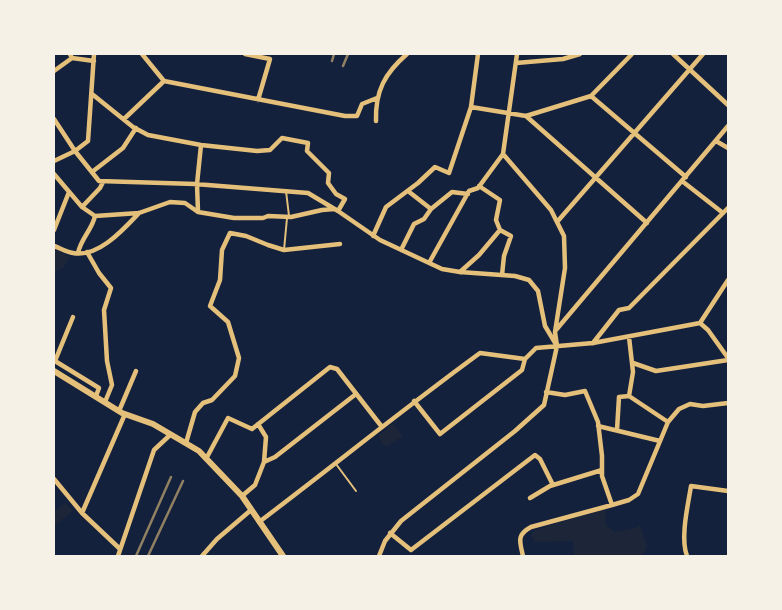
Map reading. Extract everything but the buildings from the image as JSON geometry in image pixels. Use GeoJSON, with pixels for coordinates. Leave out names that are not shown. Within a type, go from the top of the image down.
{"type":"FeatureCollection","features":[{"type":"Feature","properties":{"kind":"main road"},"geometry":{"type":"LineString","coordinates":[[54,371],[122,413],[153,424],[199,451],[242,496],[283,556]]}},
{"type":"Feature","properties":{"kind":"street"},"geometry":{"type":"LineString","coordinates":[[54,161],[75,151],[88,141],[94,54]]}},
{"type":"Feature","properties":{"kind":"street"},"geometry":{"type":"LineString","coordinates":[[142,54],[164,81],[258,100],[345,116],[357,116],[362,104],[378,98]]}},
{"type":"Feature","properties":{"kind":"street"},"geometry":{"type":"LineString","coordinates":[[245,54],[270,59],[258,100]]}},
{"type":"Feature","properties":{"kind":"street"},"geometry":{"type":"LineString","coordinates":[[376,121],[381,84],[407,54]]}},
{"type":"Feature","properties":{"kind":"street"},"geometry":{"type":"LineString","coordinates":[[373,236],[386,207],[435,167],[448,173],[471,107],[478,54]]}},
{"type":"Feature","properties":{"kind":"street"},"geometry":{"type":"LineString","coordinates":[[429,263],[469,191],[479,186],[503,154],[517,54]]}},
{"type":"Feature","properties":{"kind":"street"},"geometry":{"type":"LineString","coordinates":[[516,63],[562,59],[580,54]]}},
{"type":"Feature","properties":{"kind":"street"},"geometry":{"type":"LineString","coordinates":[[471,107],[526,116],[592,96],[630,54]]}},
{"type":"Feature","properties":{"kind":"street"},"geometry":{"type":"LineString","coordinates":[[673,54],[728,105]]}},
{"type":"Feature","properties":{"kind":"street"},"geometry":{"type":"LineString","coordinates":[[557,222],[703,54]]}},
{"type":"Feature","properties":{"kind":"street"},"geometry":{"type":"LineString","coordinates":[[54,71],[71,56],[94,61]]}},
{"type":"Feature","properties":{"kind":"street"},"geometry":{"type":"LineString","coordinates":[[124,119],[164,81]]}},
{"type":"Feature","properties":{"kind":"street"},"geometry":{"type":"LineString","coordinates":[[92,94],[148,135],[201,145],[257,151],[270,150],[282,138],[308,142],[307,151],[329,173],[328,183],[336,194],[345,199],[337,210]]}},
{"type":"Feature","properties":{"kind":"street"},"geometry":{"type":"LineString","coordinates":[[592,96],[684,179],[724,212]]}},
{"type":"Feature","properties":{"kind":"street"},"geometry":{"type":"LineString","coordinates":[[526,116],[647,223]]}},
{"type":"Feature","properties":{"kind":"street"},"geometry":{"type":"LineString","coordinates":[[54,119],[75,151],[99,181],[197,184],[308,193],[337,210],[373,236],[442,269],[515,276],[529,280],[538,291],[545,326],[557,346]]}},
{"type":"Feature","properties":{"kind":"street"},"geometry":{"type":"LineString","coordinates":[[555,332],[728,126]]}},
{"type":"Feature","properties":{"kind":"street"},"geometry":{"type":"LineString","coordinates":[[92,172],[123,148],[136,128]]}},
{"type":"Feature","properties":{"kind":"street"},"geometry":{"type":"LineString","coordinates":[[716,141],[728,148]]}},
{"type":"Feature","properties":{"kind":"street"},"geometry":{"type":"LineString","coordinates":[[198,212],[197,184],[201,145]]}},
{"type":"Feature","properties":{"kind":"street"},"geometry":{"type":"LineString","coordinates":[[380,556],[390,533],[401,521],[515,431],[544,405],[557,346],[555,332],[565,268],[564,236],[551,210],[503,154]]}},
{"type":"Feature","properties":{"kind":"street"},"geometry":{"type":"LineString","coordinates":[[54,174],[82,206],[95,216],[139,213],[170,202],[185,204],[198,212],[234,218],[264,218],[268,216],[287,218],[322,210],[337,210]]}},
{"type":"Feature","properties":{"kind":"street"},"geometry":{"type":"LineString","coordinates":[[82,206],[100,188],[103,182]]}},
{"type":"Feature","properties":{"kind":"street"},"geometry":{"type":"LineString","coordinates":[[479,186],[500,200],[496,220],[500,230],[511,236],[504,256],[502,275]]}},
{"type":"Feature","properties":{"kind":"street"},"geometry":{"type":"LineString","coordinates":[[408,190],[431,209]]}},
{"type":"Feature","properties":{"kind":"street"},"geometry":{"type":"LineString","coordinates":[[54,230],[70,192]]}},
{"type":"Feature","properties":{"kind":"street"},"geometry":{"type":"LineString","coordinates":[[401,250],[414,224],[424,219],[431,209],[452,192],[468,194]]}},
{"type":"Feature","properties":{"kind":"street"},"geometry":{"type":"LineString","coordinates":[[593,343],[619,310],[630,308],[728,208]]}},
{"type":"Feature","properties":{"kind":"street"},"geometry":{"type":"LineString","coordinates":[[54,246],[74,253],[92,252],[119,234],[139,213]]}},
{"type":"Feature","properties":{"kind":"street"},"geometry":{"type":"LineString","coordinates":[[78,253],[80,242],[93,223],[95,216]]}},
{"type":"Feature","properties":{"kind":"street"},"geometry":{"type":"LineString","coordinates":[[460,272],[479,255],[500,230]]}},
{"type":"Feature","properties":{"kind":"street"},"geometry":{"type":"LineString","coordinates":[[186,442],[196,412],[203,403],[212,400],[235,376],[239,358],[228,322],[210,306],[220,280],[222,250],[230,233],[246,236],[284,250],[340,244]]}},
{"type":"Feature","properties":{"kind":"street"},"geometry":{"type":"LineString","coordinates":[[87,252],[99,274],[112,288],[104,310],[107,361],[112,385],[105,402]]}},
{"type":"Feature","properties":{"kind":"street"},"geometry":{"type":"LineString","coordinates":[[414,402],[440,434],[522,370],[525,359],[536,348],[593,343],[700,323],[728,280]]}},
{"type":"Feature","properties":{"kind":"street"},"geometry":{"type":"LineString","coordinates":[[73,317],[55,361],[99,388],[96,396]]}},
{"type":"Feature","properties":{"kind":"street"},"geometry":{"type":"LineString","coordinates":[[633,363],[656,371],[728,359],[708,330],[700,323]]}},
{"type":"Feature","properties":{"kind":"street"},"geometry":{"type":"LineString","coordinates":[[629,396],[633,372],[630,337]]}},
{"type":"Feature","properties":{"kind":"street"},"geometry":{"type":"LineString","coordinates":[[259,522],[480,352],[525,359]]}},
{"type":"Feature","properties":{"kind":"street"},"geometry":{"type":"LineString","coordinates":[[206,459],[228,418],[252,429],[330,367],[337,369],[382,427]]}},
{"type":"Feature","properties":{"kind":"street"},"geometry":{"type":"LineString","coordinates":[[82,512],[122,413],[136,370]]}},
{"type":"Feature","properties":{"kind":"street"},"geometry":{"type":"LineString","coordinates":[[546,392],[565,395],[585,391],[598,426],[602,456],[602,476],[612,505]]}},
{"type":"Feature","properties":{"kind":"street"},"geometry":{"type":"LineString","coordinates":[[264,462],[276,457],[356,394]]}},
{"type":"Feature","properties":{"kind":"street"},"geometry":{"type":"LineString","coordinates":[[618,430],[619,398],[629,396],[668,422]]}},
{"type":"Feature","properties":{"kind":"street"},"geometry":{"type":"LineString","coordinates":[[523,556],[520,539],[523,531],[531,527],[629,500],[638,494],[668,422],[680,409],[690,404],[703,406],[728,403]]}},
{"type":"Feature","properties":{"kind":"street"},"geometry":{"type":"LineString","coordinates":[[242,496],[255,485],[264,462],[266,437],[258,424]]}},
{"type":"Feature","properties":{"kind":"street"},"geometry":{"type":"LineString","coordinates":[[598,426],[660,441]]}},
{"type":"Feature","properties":{"kind":"street"},"geometry":{"type":"LineString","coordinates":[[118,556],[154,450],[170,434]]}},
{"type":"Feature","properties":{"kind":"street"},"geometry":{"type":"LineString","coordinates":[[390,533],[411,550],[535,455],[540,459],[553,485]]}},
{"type":"Feature","properties":{"kind":"street"},"geometry":{"type":"LineString","coordinates":[[530,498],[553,485],[602,470]]}},
{"type":"Feature","properties":{"kind":"street"},"geometry":{"type":"LineString","coordinates":[[54,479],[82,512],[120,549]]}},
{"type":"Feature","properties":{"kind":"street"},"geometry":{"type":"LineString","coordinates":[[687,556],[684,550],[691,486],[728,491]]}},
{"type":"Feature","properties":{"kind":"street"},"geometry":{"type":"LineString","coordinates":[[202,556],[217,539],[251,510]]}},
{"type":"Feature","properties":{"kind":"lane"},"geometry":{"type":"LineString","coordinates":[[284,250],[287,218],[289,216],[286,191]]}},
{"type":"Feature","properties":{"kind":"lane"},"geometry":{"type":"LineString","coordinates":[[336,464],[356,491]]}},
{"type":"Feature","properties":{"kind":"shaded area"},"geometry":{"type":"Polygon","coordinates":[[[54,248],[70,257],[63,268],[54,272],[54,248]]]}},
{"type":"Feature","properties":{"kind":"shaded area"},"geometry":{"type":"Polygon","coordinates":[[[393,424],[403,436],[386,447],[380,440],[379,435],[393,424]]]}},
{"type":"Feature","properties":{"kind":"shaded area"},"geometry":{"type":"Polygon","coordinates":[[[65,503],[73,511],[54,526],[54,511],[65,503]]]}},
{"type":"Feature","properties":{"kind":"shaded area"},"geometry":{"type":"Polygon","coordinates":[[[605,509],[606,525],[615,532],[636,528],[640,525],[647,547],[642,556],[574,556],[573,541],[535,542],[531,535],[535,530],[605,509]]]}},
{"type":"Feature","properties":{"kind":"railway"},"geometry":{"type":"LineString","coordinates":[[332,61],[334,54]]}},
{"type":"Feature","properties":{"kind":"railway"},"geometry":{"type":"LineString","coordinates":[[343,66],[348,54]]}},
{"type":"Feature","properties":{"kind":"railway"},"geometry":{"type":"LineString","coordinates":[[136,556],[171,477]]}},
{"type":"Feature","properties":{"kind":"railway"},"geometry":{"type":"LineString","coordinates":[[148,556],[183,481]]}}]}
